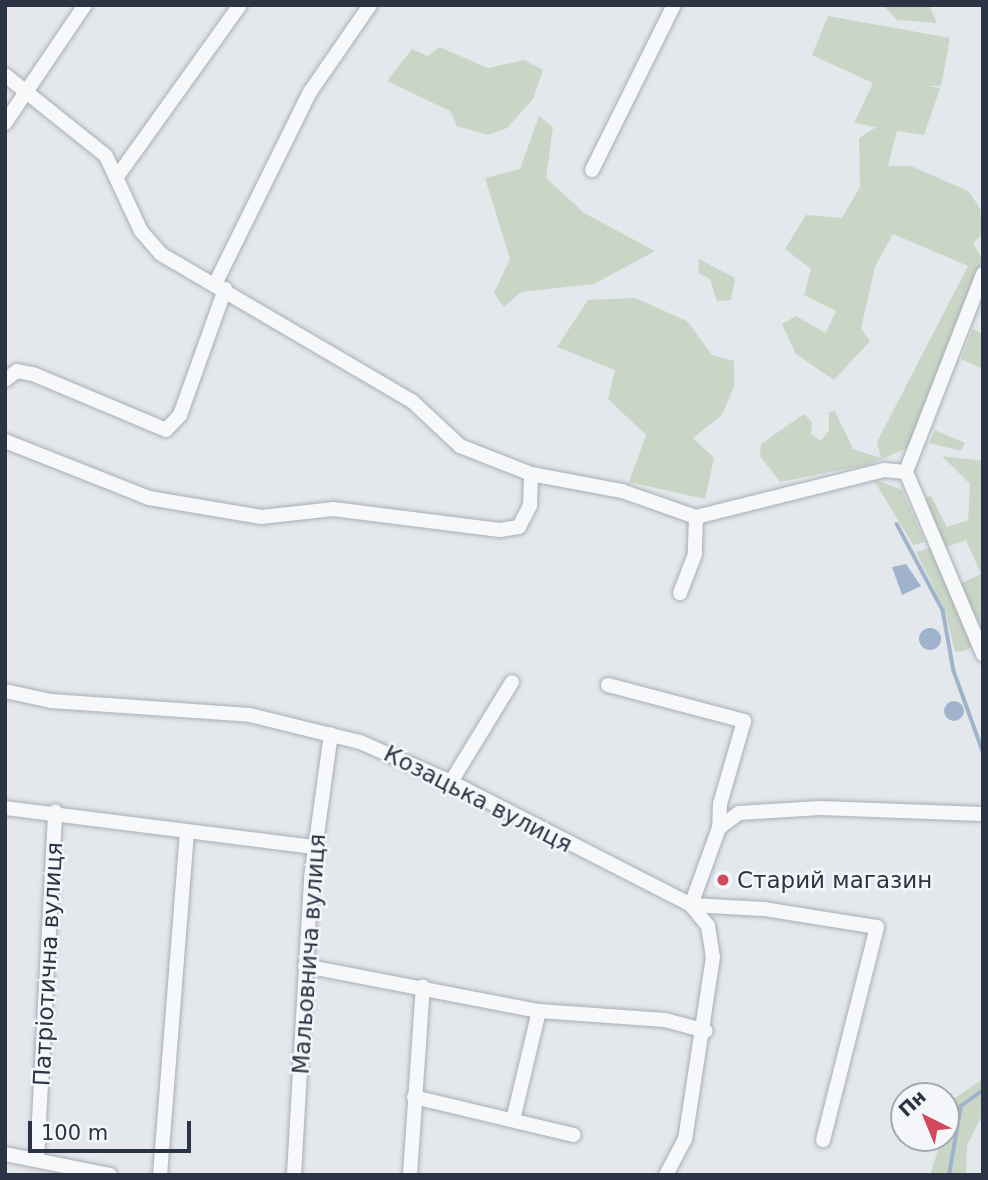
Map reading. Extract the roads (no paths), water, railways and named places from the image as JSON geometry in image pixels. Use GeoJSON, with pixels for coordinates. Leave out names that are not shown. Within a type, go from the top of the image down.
{"type":"FeatureCollection","features":[{"type":"Feature","properties":{"kind":"street"},"geometry":{"type":"LineString","coordinates":[[5,122],[85,5]]}},
{"type":"Feature","properties":{"kind":"street"},"geometry":{"type":"LineString","coordinates":[[119,174],[240,5]]}},
{"type":"Feature","properties":{"kind":"street"},"geometry":{"type":"LineString","coordinates":[[5,380],[17,371],[33,374],[166,430],[180,415],[220,286],[272,162],[370,5]]}},
{"type":"Feature","properties":{"kind":"street"},"geometry":{"type":"LineString","coordinates":[[592,170],[674,5]]}},
{"type":"Feature","properties":{"kind":"street"},"geometry":{"type":"LineString","coordinates":[[5,75],[27,89],[92,142],[119,174],[149,242],[413,402],[460,446],[531,474],[622,491],[696,517],[884,470],[906,472]]}},
{"type":"Feature","properties":{"kind":"street"},"geometry":{"type":"LineString","coordinates":[[983,274],[906,472],[983,654]]}},
{"type":"Feature","properties":{"kind":"street"},"geometry":{"type":"LineString","coordinates":[[5,440],[149,498],[261,517],[333,509],[500,530],[519,527],[530,505],[531,474]]}},
{"type":"Feature","properties":{"kind":"street"},"geometry":{"type":"LineString","coordinates":[[680,593],[695,554],[696,517]]}},
{"type":"Feature","properties":{"kind":"street"},"geometry":{"type":"LineString","coordinates":[[451,782],[512,682]]}},
{"type":"Feature","properties":{"kind":"street"},"geometry":{"type":"LineString","coordinates":[[608,685],[744,721],[720,804],[719,828],[691,905]]}},
{"type":"Feature","properties":{"kind":"street","name":"Козацька вулиця"},"geometry":{"type":"LineString","coordinates":[[5,691],[101,706],[250,715],[331,734],[451,782],[691,905]]}},
{"type":"Feature","properties":{"kind":"street","name":"Мальовнича вулиця"},"geometry":{"type":"LineString","coordinates":[[294,1175],[315,847],[331,734]]}},
{"type":"Feature","properties":{"kind":"street","name":"Патріотична вулиця"},"geometry":{"type":"LineString","coordinates":[[5,808],[55,811],[187,835],[315,847]]}},
{"type":"Feature","properties":{"kind":"street"},"geometry":{"type":"LineString","coordinates":[[719,828],[740,813],[820,808],[983,814]]}},
{"type":"Feature","properties":{"kind":"street","name":"Патріотична вулиця"},"geometry":{"type":"LineString","coordinates":[[37,1160],[55,811]]}},
{"type":"Feature","properties":{"kind":"street"},"geometry":{"type":"LineString","coordinates":[[160,1175],[187,835]]}},
{"type":"Feature","properties":{"kind":"street"},"geometry":{"type":"LineString","coordinates":[[666,1175],[685,1139],[706,1031],[713,957],[708,926],[691,905]]}},
{"type":"Feature","properties":{"kind":"street"},"geometry":{"type":"LineString","coordinates":[[691,905],[764,909],[877,928],[823,1140]]}},
{"type":"Feature","properties":{"kind":"street"},"geometry":{"type":"LineString","coordinates":[[306,966],[423,986],[539,1011],[665,1020],[706,1031]]}},
{"type":"Feature","properties":{"kind":"street"},"geometry":{"type":"LineString","coordinates":[[410,1175],[423,986]]}},
{"type":"Feature","properties":{"kind":"street"},"geometry":{"type":"LineString","coordinates":[[513,1120],[539,1011]]}},
{"type":"Feature","properties":{"kind":"street"},"geometry":{"type":"LineString","coordinates":[[414,1097],[574,1135]]}},
{"type":"Feature","properties":{"kind":"street"},"geometry":{"type":"LineString","coordinates":[[5,1154],[110,1175]]}},
{"type":"Feature","properties":{"kind":"water"},"geometry":{"type":"Polygon","coordinates":[[[906,564],[921,586],[902,595],[892,567],[906,564]]]}},
{"type":"Feature","properties":{"kind":"water"},"geometry":{"type":"Polygon","coordinates":[[[930,628],[938,631],[941,639],[938,647],[930,650],[922,647],[919,639],[922,631],[930,628]]]}},
{"type":"Feature","properties":{"kind":"water"},"geometry":{"type":"Polygon","coordinates":[[[954,701],[961,704],[964,711],[961,718],[954,721],[947,718],[944,711],[947,704],[954,701]]]}},
{"type":"Feature","properties":{"kind":"waterway"},"geometry":{"type":"LineString","coordinates":[[897,524],[943,610],[954,671],[983,751]]}},
{"type":"Feature","properties":{"kind":"waterway"},"geometry":{"type":"LineString","coordinates":[[949,1175],[961,1106],[983,1090]]}},
{"type":"Feature","properties":{"kind":"place","name":"Старий магазин"},"geometry":{"type":"Point","coordinates":[723,880]}}]}
